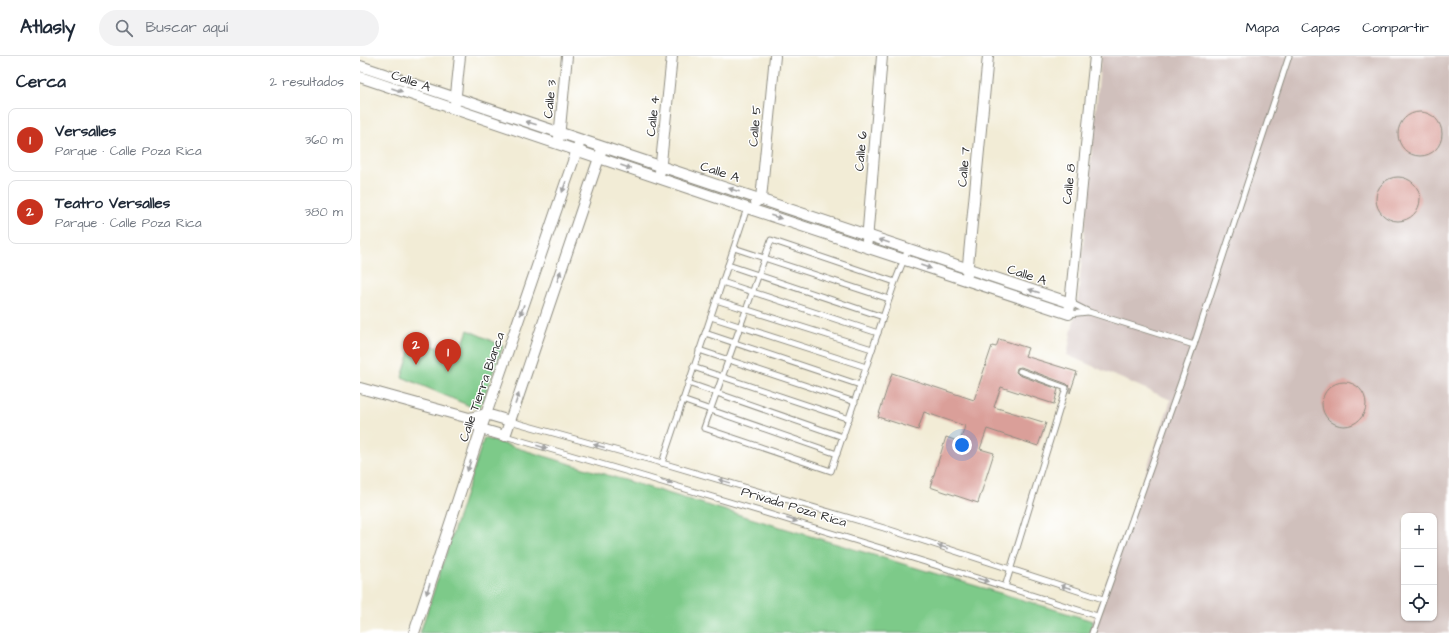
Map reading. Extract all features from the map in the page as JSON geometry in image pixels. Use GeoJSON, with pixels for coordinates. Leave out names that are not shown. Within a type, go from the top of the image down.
{"type":"FeatureCollection","features":[{"type":"Feature","properties":{"kind":"street"},"geometry":{"type":"LineString","coordinates":[[454,110],[460,56]]}},
{"type":"Feature","properties":{"kind":"street","name":"Calle 3"},"geometry":{"type":"LineString","coordinates":[[558,144],[567,56]]}},
{"type":"Feature","properties":{"kind":"street","name":"Calle 4"},"geometry":{"type":"LineString","coordinates":[[659,178],[672,56]]}},
{"type":"Feature","properties":{"kind":"street","name":"Calle 5"},"geometry":{"type":"LineString","coordinates":[[761,199],[774,56]]}},
{"type":"Feature","properties":{"kind":"street","name":"Calle 6"},"geometry":{"type":"LineString","coordinates":[[866,247],[882,56]]}},
{"type":"Feature","properties":{"kind":"street","name":"Calle 7"},"geometry":{"type":"LineString","coordinates":[[967,280],[988,56]]}},
{"type":"Feature","properties":{"kind":"street","name":"Calle 8"},"geometry":{"type":"LineString","coordinates":[[1069,314],[1095,56]]}},
{"type":"Feature","properties":{"kind":"street","name":"Calle A"},"geometry":{"type":"LineString","coordinates":[[360,66],[1071,303]]}},
{"type":"Feature","properties":{"kind":"street","name":"Calle A"},"geometry":{"type":"LineString","coordinates":[[360,77],[747,208],[1069,314]]}},
{"type":"Feature","properties":{"kind":"street","name":"Calle Tierra Blanca"},"geometry":{"type":"LineString","coordinates":[[414,633],[486,414],[582,139]]}},
{"type":"Feature","properties":{"kind":"street"},"geometry":{"type":"LineString","coordinates":[[505,436],[603,146]]}},
{"type":"Feature","properties":{"kind":"street"},"geometry":{"type":"LineString","coordinates":[[747,208],[761,199]]}},
{"type":"Feature","properties":{"kind":"street"},"geometry":{"type":"LineString","coordinates":[[361,391],[468,418],[481,429]]}},
{"type":"Feature","properties":{"kind":"street"},"geometry":{"type":"LineString","coordinates":[[468,418],[486,414],[510,421]]}},
{"type":"Feature","properties":{"kind":"street","name":"Privada Poza Rica"},"geometry":{"type":"LineString","coordinates":[[481,429],[505,436]]}},
{"type":"Feature","properties":{"kind":"lane"},"geometry":{"type":"LineString","coordinates":[[1092,633],[1194,345],[1289,56]]}},
{"type":"Feature","properties":{"kind":"lane"},"geometry":{"type":"LineString","coordinates":[[662,463],[747,208]]}},
{"type":"Feature","properties":{"kind":"lane"},"geometry":{"type":"LineString","coordinates":[[895,282],[771,240],[766,258],[704,428],[831,471],[895,282],[908,249]]}},
{"type":"Feature","properties":{"kind":"lane"},"geometry":{"type":"LineString","coordinates":[[734,248],[890,298]]}},
{"type":"Feature","properties":{"kind":"lane"},"geometry":{"type":"LineString","coordinates":[[728,266],[883,317]]}},
{"type":"Feature","properties":{"kind":"lane"},"geometry":{"type":"LineString","coordinates":[[722,282],[878,333]]}},
{"type":"Feature","properties":{"kind":"lane"},"geometry":{"type":"LineString","coordinates":[[716,300],[872,349]]}},
{"type":"Feature","properties":{"kind":"lane"},"geometry":{"type":"LineString","coordinates":[[1071,303],[1089,312],[1194,345]]}},
{"type":"Feature","properties":{"kind":"lane"},"geometry":{"type":"LineString","coordinates":[[1069,314],[1089,312]]}},
{"type":"Feature","properties":{"kind":"lane"},"geometry":{"type":"LineString","coordinates":[[711,317],[866,367]]}},
{"type":"Feature","properties":{"kind":"lane"},"geometry":{"type":"LineString","coordinates":[[705,333],[860,385]]}},
{"type":"Feature","properties":{"kind":"lane"},"geometry":{"type":"LineString","coordinates":[[699,350],[855,402]]}},
{"type":"Feature","properties":{"kind":"lane"},"geometry":{"type":"LineString","coordinates":[[693,367],[849,419]]}},
{"type":"Feature","properties":{"kind":"lane"},"geometry":{"type":"LineString","coordinates":[[1004,587],[1011,569],[1066,388],[1020,371]]}},
{"type":"Feature","properties":{"kind":"lane"},"geometry":{"type":"LineString","coordinates":[[688,383],[843,437]]}},
{"type":"Feature","properties":{"kind":"lane"},"geometry":{"type":"LineString","coordinates":[[682,400],[837,454]]}},
{"type":"Feature","properties":{"kind":"lane"},"geometry":{"type":"LineString","coordinates":[[510,421],[662,463],[884,528],[1103,599]]}},
{"type":"Feature","properties":{"kind":"lane","name":"Privada Poza Rica"},"geometry":{"type":"LineString","coordinates":[[505,436],[703,493],[1097,616]]}},
{"type":"Feature","properties":{"kind":"shaded area"},"geometry":{"type":"Polygon","coordinates":[[[1101,56],[1449,56],[1449,633],[1089,633],[1171,400],[1067,355],[1078,298],[1101,56]]]}},
{"type":"Feature","properties":{"kind":"green space"},"geometry":{"type":"Polygon","coordinates":[[[468,330],[503,346],[479,410],[402,377],[414,339],[459,355],[468,330]]]}},
{"type":"Feature","properties":{"kind":"green space"},"geometry":{"type":"Polygon","coordinates":[[[484,438],[1093,621],[1089,633],[420,633],[484,438]]]}},
{"type":"Feature","properties":{"kind":"building"},"geometry":{"type":"Polygon","coordinates":[[[1424,112],[1429,113],[1436,118],[1441,125],[1441,143],[1436,150],[1429,155],[1416,156],[1411,155],[1404,150],[1399,143],[1398,130],[1399,125],[1404,118],[1411,113],[1424,112]]]}},
{"type":"Feature","properties":{"kind":"building"},"geometry":{"type":"Polygon","coordinates":[[[1402,177],[1407,178],[1414,183],[1419,190],[1419,208],[1414,215],[1407,220],[1394,221],[1389,220],[1382,215],[1377,208],[1376,195],[1377,190],[1382,183],[1389,178],[1402,177]]]}},
{"type":"Feature","properties":{"kind":"building"},"geometry":{"type":"Polygon","coordinates":[[[999,339],[1028,348],[1025,356],[1077,372],[1070,393],[1070,387],[1067,384],[1021,367],[1017,368],[1016,372],[1019,375],[1058,389],[1054,404],[1001,387],[994,407],[1046,423],[1038,446],[987,429],[980,449],[994,453],[978,503],[930,487],[946,437],[960,442],[965,426],[924,412],[918,430],[878,417],[892,373],[974,400],[992,346],[996,347],[999,339]]]}},
{"type":"Feature","properties":{"kind":"building"},"geometry":{"type":"Polygon","coordinates":[[[1348,382],[1353,383],[1360,388],[1365,395],[1365,413],[1360,420],[1353,425],[1340,426],[1335,425],[1328,420],[1323,413],[1322,400],[1323,395],[1328,388],[1335,383],[1348,382]]]}},
{"type":"Feature","properties":{"kind":"place","name":"Teatro Versalles"},"geometry":{"type":"Point","coordinates":[416,365]}},
{"type":"Feature","properties":{"kind":"place","name":"Versalles"},"geometry":{"type":"Point","coordinates":[448,372]}}]}
